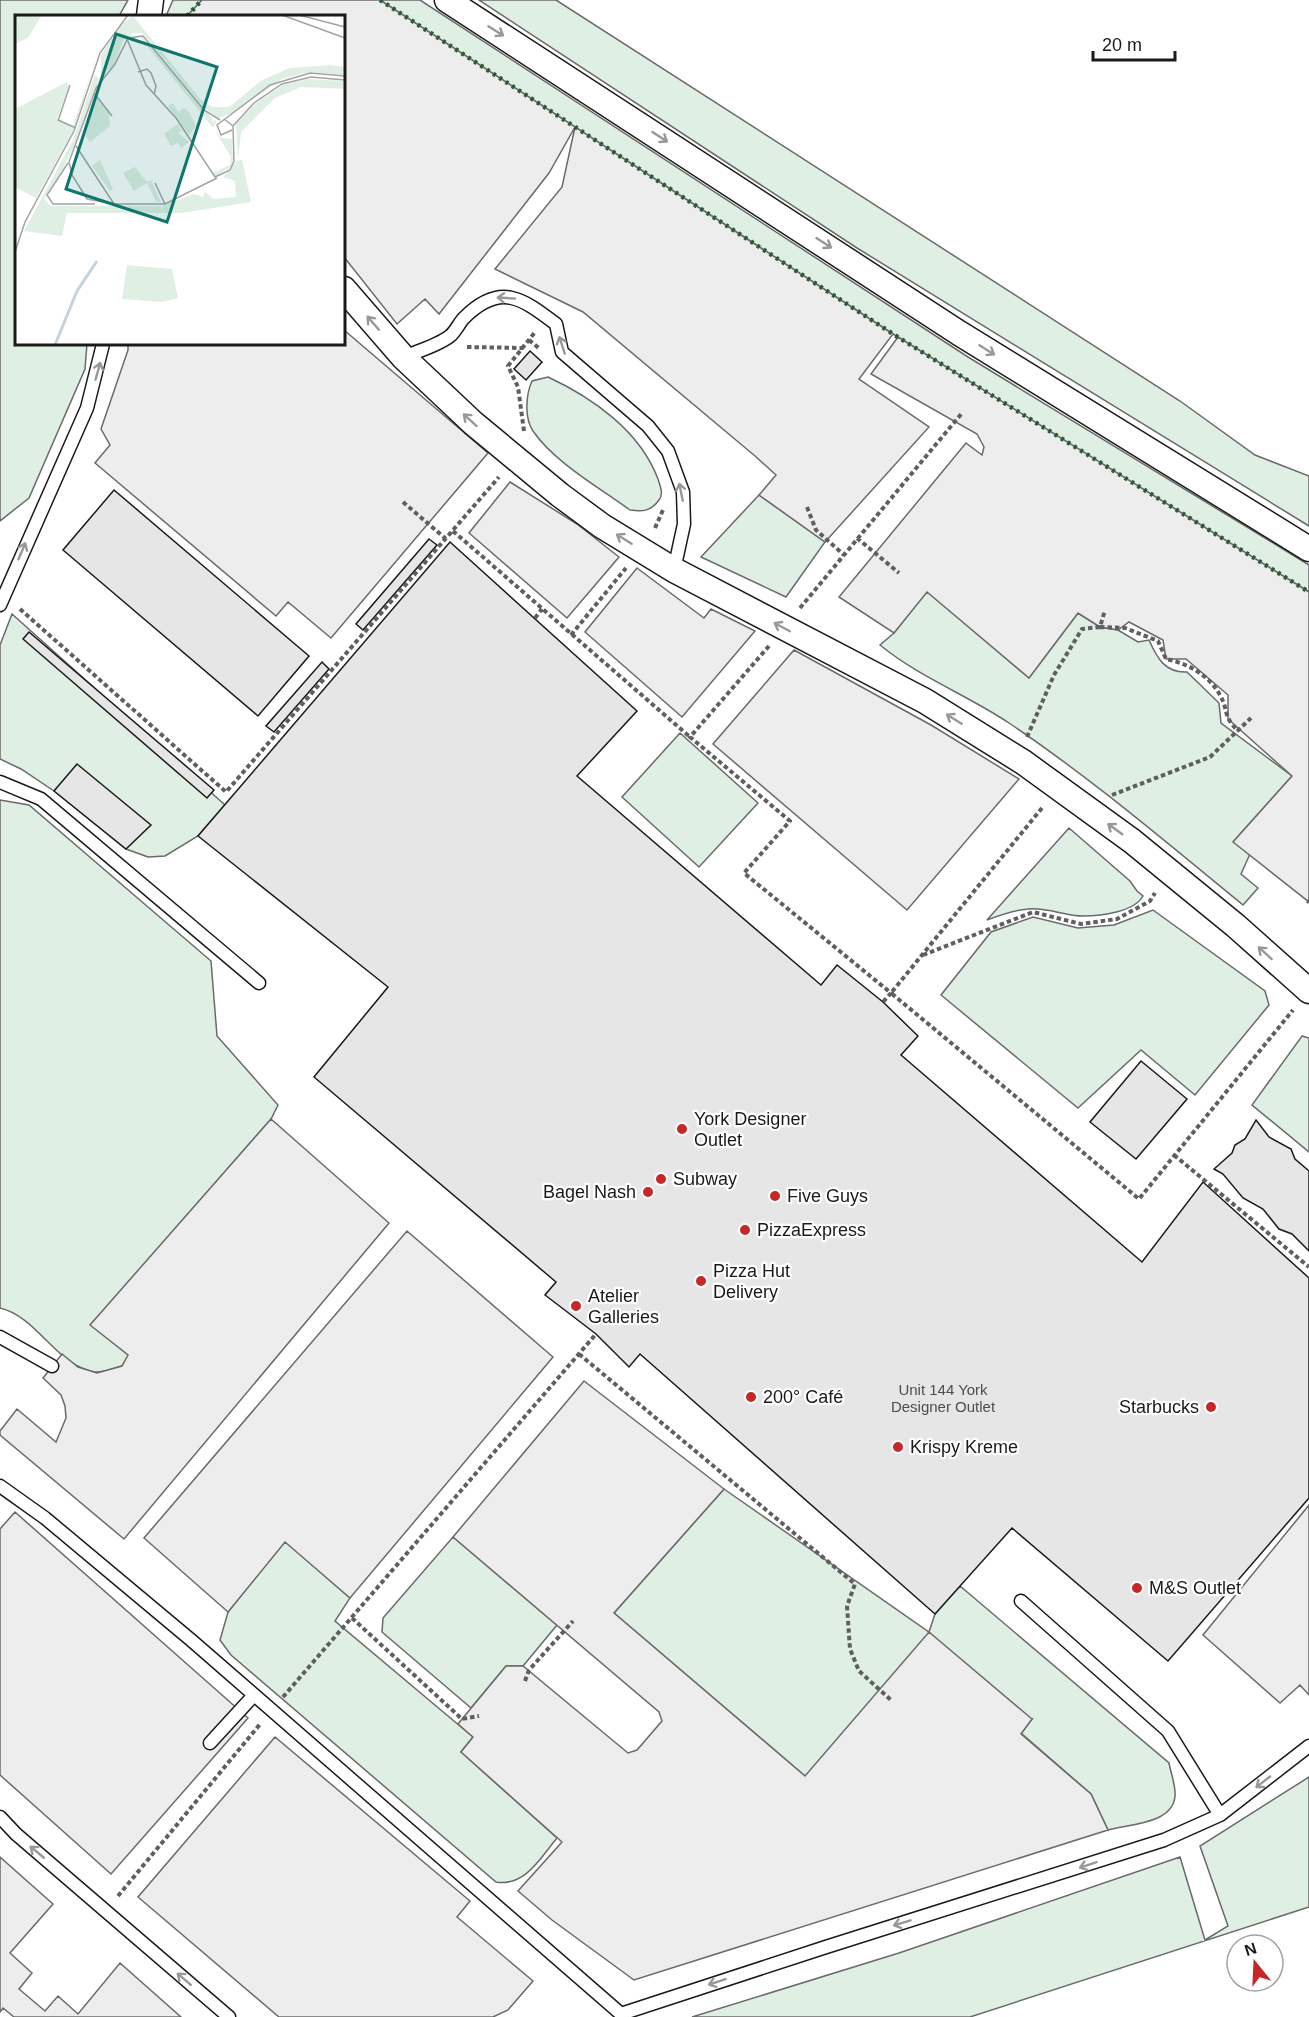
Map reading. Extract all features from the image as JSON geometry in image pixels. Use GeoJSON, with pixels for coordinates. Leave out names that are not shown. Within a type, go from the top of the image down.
{"type":"FeatureCollection","features":[{"type":"Feature","properties":{"kind":"street"},"geometry":{"type":"LineString","coordinates":[[447,0],[959,333],[1309,549]]}},
{"type":"Feature","properties":{"kind":"street"},"geometry":{"type":"LineString","coordinates":[[345,290],[403,357],[473,423],[560,495],[674,570],[925,701],[1023,762],[1132,841],[1169,874],[1236,926],[1309,991]]}},
{"type":"Feature","properties":{"kind":"lane"},"geometry":{"type":"LineString","coordinates":[[403,357],[451,336],[462,319],[479,304],[499,296],[526,301],[547,316],[556,324],[562,352],[648,426],[668,451],[683,492],[684,524],[674,570]]}},
{"type":"Feature","properties":{"kind":"lane"},"geometry":{"type":"LineString","coordinates":[[0,605],[87,408],[104,345]]}},
{"type":"Feature","properties":{"kind":"lane"},"geometry":{"type":"LineString","coordinates":[[0,782],[40,799],[260,983]]}},
{"type":"Feature","properties":{"kind":"lane"},"geometry":{"type":"LineString","coordinates":[[0,1337],[52,1366]]}},
{"type":"Feature","properties":{"kind":"lane"},"geometry":{"type":"LineString","coordinates":[[0,1486],[45,1518],[272,1710],[618,2016],[826,1947],[1164,1840],[1220,1815],[1309,1746]]}},
{"type":"Feature","properties":{"kind":"lane"},"geometry":{"type":"LineString","coordinates":[[1021,1601],[1168,1731],[1220,1815]]}},
{"type":"Feature","properties":{"kind":"lane"},"geometry":{"type":"LineString","coordinates":[[210,1743],[254,1695]]}},
{"type":"Feature","properties":{"kind":"lane"},"geometry":{"type":"LineString","coordinates":[[0,1817],[16,1834],[229,2017]]}},
{"type":"Feature","properties":{"kind":"path"},"geometry":{"type":"LineString","coordinates":[[19,608],[226,792],[516,458],[526,438],[520,417],[518,387],[508,366],[547,316]]}},
{"type":"Feature","properties":{"kind":"path"},"geometry":{"type":"LineString","coordinates":[[451,336],[460,346],[524,348]]}},
{"type":"Feature","properties":{"kind":"path"},"geometry":{"type":"LineString","coordinates":[[529,340],[546,354]]}},
{"type":"Feature","properties":{"kind":"path"},"geometry":{"type":"LineString","coordinates":[[690,737],[962,412]]}},
{"type":"Feature","properties":{"kind":"path"},"geometry":{"type":"LineString","coordinates":[[572,635],[641,550],[659,522],[666,501]]}},
{"type":"Feature","properties":{"kind":"path"},"geometry":{"type":"LineString","coordinates":[[403,502],[446,539]]}},
{"type":"Feature","properties":{"kind":"path"},"geometry":{"type":"LineString","coordinates":[[807,507],[816,530],[844,555]]}},
{"type":"Feature","properties":{"kind":"path"},"geometry":{"type":"LineString","coordinates":[[453,531],[790,821],[744,873],[1139,1199],[1309,991]]}},
{"type":"Feature","properties":{"kind":"path"},"geometry":{"type":"LineString","coordinates":[[857,538],[899,573]]}},
{"type":"Feature","properties":{"kind":"path"},"geometry":{"type":"LineString","coordinates":[[535,618],[542,609]]}},
{"type":"Feature","properties":{"kind":"path"},"geometry":{"type":"LineString","coordinates":[[1100,627],[1105,610]]}},
{"type":"Feature","properties":{"kind":"path"},"geometry":{"type":"LineString","coordinates":[[1026,740],[1054,675],[1082,629],[1100,627],[1125,628],[1158,641],[1166,659],[1182,662],[1210,683],[1220,695],[1226,720],[1238,731]]}},
{"type":"Feature","properties":{"kind":"path"},"geometry":{"type":"LineString","coordinates":[[1109,796],[1210,757],[1251,718]]}},
{"type":"Feature","properties":{"kind":"path"},"geometry":{"type":"LineString","coordinates":[[883,1002],[1059,788]]}},
{"type":"Feature","properties":{"kind":"path"},"geometry":{"type":"LineString","coordinates":[[922,955],[1034,912],[1081,924],[1117,919],[1150,901],[1169,874]]}},
{"type":"Feature","properties":{"kind":"path"},"geometry":{"type":"LineString","coordinates":[[1174,1155],[1309,1267]]}},
{"type":"Feature","properties":{"kind":"path"},"geometry":{"type":"LineString","coordinates":[[106,1910],[272,1710],[596,1334]]}},
{"type":"Feature","properties":{"kind":"path"},"geometry":{"type":"LineString","coordinates":[[579,1354],[855,1584],[847,1606],[850,1649],[859,1671],[892,1701]]}},
{"type":"Feature","properties":{"kind":"path"},"geometry":{"type":"LineString","coordinates":[[352,1618],[462,1719],[479,1716]]}},
{"type":"Feature","properties":{"kind":"path"},"geometry":{"type":"LineString","coordinates":[[525,1681],[529,1670],[573,1621]]}},
{"type":"Feature","properties":{"kind":"green space"},"geometry":{"type":"Polygon","coordinates":[[[0,0],[128,0],[120,15],[15,15],[15,345],[87,345],[85,369],[29,498],[0,521],[0,0]]]}},
{"type":"Feature","properties":{"kind":"green space"},"geometry":{"type":"Polygon","coordinates":[[[173,0],[202,0],[188,15],[166,15],[173,0]]]}},
{"type":"Feature","properties":{"kind":"green space"},"geometry":{"type":"Polygon","coordinates":[[[380,0],[420,0],[968,357],[1309,565],[1309,592],[893,334],[380,0]]]}},
{"type":"Feature","properties":{"kind":"green space"},"geometry":{"type":"Polygon","coordinates":[[[479,0],[556,0],[1180,401],[1255,455],[1309,476],[1309,526],[857,248],[479,0]]]}},
{"type":"Feature","properties":{"kind":"green space"},"geometry":{"type":"Polygon","coordinates":[[[548,377],[598,406],[627,431],[640,446],[650,462],[661,490],[660,498],[650,509],[630,510],[565,464],[533,431],[527,413],[528,392],[532,381],[548,377]]]}},
{"type":"Feature","properties":{"kind":"green space"},"geometry":{"type":"Polygon","coordinates":[[[759,495],[825,542],[786,597],[701,557],[759,495]]]}},
{"type":"Feature","properties":{"kind":"green space"},"geometry":{"type":"Polygon","coordinates":[[[927,591],[1029,678],[1078,613],[1100,627],[1118,630],[1138,642],[1149,640],[1155,653],[1167,667],[1179,672],[1187,672],[1219,703],[1221,723],[1292,776],[1234,841],[1250,854],[1241,874],[1258,888],[1243,905],[1128,811],[1039,744],[993,713],[911,667],[880,645],[894,633],[927,591]]]}},
{"type":"Feature","properties":{"kind":"green space"},"geometry":{"type":"Polygon","coordinates":[[[12,614],[225,805],[198,836],[165,856],[148,857],[126,849],[54,791],[21,769],[0,759],[0,645],[12,614]]]}},
{"type":"Feature","properties":{"kind":"green space"},"geometry":{"type":"Polygon","coordinates":[[[680,733],[758,803],[699,867],[622,797],[680,733]]]}},
{"type":"Feature","properties":{"kind":"green space"},"geometry":{"type":"Polygon","coordinates":[[[0,800],[29,805],[211,961],[217,1036],[278,1105],[271,1119],[91,1325],[129,1355],[122,1366],[101,1372],[81,1368],[69,1361],[25,1321],[0,1308],[0,800]]]}},
{"type":"Feature","properties":{"kind":"green space"},"geometry":{"type":"Polygon","coordinates":[[[1069,828],[1130,881],[1143,896],[1139,901],[1125,909],[1099,915],[1076,916],[1042,909],[1028,909],[987,920],[1069,828]]]}},
{"type":"Feature","properties":{"kind":"green space"},"geometry":{"type":"Polygon","coordinates":[[[1153,910],[1265,991],[1269,1005],[1195,1095],[1141,1050],[1078,1108],[941,995],[991,932],[1033,917],[1078,928],[1114,925],[1153,910]]]}},
{"type":"Feature","properties":{"kind":"green space"},"geometry":{"type":"Polygon","coordinates":[[[1302,1036],[1309,1038],[1309,1152],[1252,1105],[1302,1036]]]}},
{"type":"Feature","properties":{"kind":"green space"},"geometry":{"type":"Polygon","coordinates":[[[724,1489],[929,1632],[935,1614],[960,1586],[1169,1763],[1175,1796],[1167,1812],[1149,1821],[1108,1830],[1091,1794],[1021,1733],[1032,1719],[805,1776],[614,1613],[724,1489]]]}},
{"type":"Feature","properties":{"kind":"green space"},"geometry":{"type":"Polygon","coordinates":[[[453,1537],[557,1625],[523,1666],[506,1666],[471,1708],[382,1632],[383,1618],[453,1537]]]}},
{"type":"Feature","properties":{"kind":"green space"},"geometry":{"type":"Polygon","coordinates":[[[285,1541],[350,1598],[335,1621],[473,1737],[461,1752],[557,1838],[524,1875],[516,1880],[496,1882],[231,1655],[220,1640],[228,1612],[285,1541]]]}},
{"type":"Feature","properties":{"kind":"green space"},"geometry":{"type":"Polygon","coordinates":[[[1309,1777],[1309,1907],[970,2017],[692,2017],[899,1953],[1180,1857],[1205,1940],[1228,1926],[1200,1846],[1309,1777]]]}},
{"type":"Feature","properties":{"kind":"shaded area"},"geometry":{"type":"Polygon","coordinates":[[[202,0],[380,0],[893,334],[859,379],[929,427],[825,542],[759,495],[776,475],[755,456],[583,312],[495,269],[562,187],[575,127],[549,173],[439,314],[425,299],[397,324],[345,258],[345,15],[188,15],[202,0]]]}},
{"type":"Feature","properties":{"kind":"shaded area"},"geometry":{"type":"Polygon","coordinates":[[[345,331],[488,453],[331,638],[288,602],[276,616],[95,463],[110,445],[101,429],[128,345],[345,345],[345,331]]]}},
{"type":"Feature","properties":{"kind":"shaded area"},"geometry":{"type":"Polygon","coordinates":[[[898,337],[1309,592],[1309,902],[1233,842],[1292,776],[1228,719],[1228,695],[1186,659],[1166,659],[1163,640],[1129,622],[1118,630],[1100,627],[1078,613],[1029,678],[927,592],[894,633],[839,597],[966,443],[982,455],[984,447],[977,434],[871,374],[898,337]]]}},
{"type":"Feature","properties":{"kind":"shaded area"},"geometry":{"type":"Polygon","coordinates":[[[510,482],[577,524],[619,557],[567,618],[469,533],[510,482]]]}},
{"type":"Feature","properties":{"kind":"shaded area"},"geometry":{"type":"Polygon","coordinates":[[[637,568],[704,618],[711,609],[755,631],[682,717],[585,632],[637,568]]]}},
{"type":"Feature","properties":{"kind":"shaded area"},"geometry":{"type":"Polygon","coordinates":[[[794,650],[931,725],[1019,779],[907,910],[713,744],[794,650]]]}},
{"type":"Feature","properties":{"kind":"shaded area"},"geometry":{"type":"Polygon","coordinates":[[[271,1119],[389,1223],[124,1539],[0,1435],[0,1431],[17,1409],[56,1442],[66,1418],[65,1406],[61,1395],[43,1378],[62,1354],[78,1367],[97,1373],[122,1366],[128,1355],[90,1325],[271,1119]]]}},
{"type":"Feature","properties":{"kind":"shaded area"},"geometry":{"type":"Polygon","coordinates":[[[407,1231],[553,1357],[350,1598],[285,1542],[228,1612],[144,1538],[407,1231]]]}},
{"type":"Feature","properties":{"kind":"shaded area"},"geometry":{"type":"Polygon","coordinates":[[[584,1381],[724,1489],[614,1613],[805,1776],[929,1632],[1032,1719],[1021,1734],[1091,1794],[1108,1830],[634,1980],[552,1920],[518,1891],[562,1842],[461,1752],[473,1737],[458,1724],[506,1666],[523,1666],[628,1753],[637,1750],[662,1721],[659,1712],[453,1537],[584,1381]]]}},
{"type":"Feature","properties":{"kind":"shaded area"},"geometry":{"type":"Polygon","coordinates":[[[1309,1505],[1309,1695],[1300,1685],[1280,1703],[1203,1635],[1309,1505]]]}},
{"type":"Feature","properties":{"kind":"shaded area"},"geometry":{"type":"Polygon","coordinates":[[[15,1512],[248,1718],[111,1874],[0,1775],[0,1529],[15,1512]]]}},
{"type":"Feature","properties":{"kind":"shaded area"},"geometry":{"type":"Polygon","coordinates":[[[275,1737],[470,1901],[457,1917],[533,1981],[508,2010],[493,2017],[279,2017],[138,1897],[275,1737]]]}},
{"type":"Feature","properties":{"kind":"shaded area"},"geometry":{"type":"Polygon","coordinates":[[[0,1857],[53,1904],[10,1953],[32,1973],[19,1989],[45,2011],[58,1996],[78,2014],[120,1963],[181,2017],[14,2017],[3,2008],[0,2012],[0,1857]]]}},
{"type":"Feature","properties":{"kind":"building"},"geometry":{"type":"Polygon","coordinates":[[[530,351],[542,362],[526,380],[514,369],[530,351]]]}},
{"type":"Feature","properties":{"kind":"building"},"geometry":{"type":"Polygon","coordinates":[[[114,490],[309,656],[258,716],[63,550],[114,490]]]}},
{"type":"Feature","properties":{"kind":"building"},"geometry":{"type":"Polygon","coordinates":[[[429,539],[437,545],[363,630],[356,624],[429,539]]]}},
{"type":"Feature","properties":{"kind":"building","name":"York Designer Outlet"},"geometry":{"type":"Polygon","coordinates":[[[450,542],[637,711],[577,776],[821,985],[837,965],[883,1002],[918,1036],[901,1055],[1142,1262],[1203,1182],[1309,1278],[1309,1498],[1168,1661],[1012,1528],[935,1614],[640,1354],[629,1367],[596,1334],[545,1295],[556,1282],[314,1077],[388,987],[198,836],[450,542]]]}},
{"type":"Feature","properties":{"kind":"building"},"geometry":{"type":"Polygon","coordinates":[[[29,632],[214,790],[207,798],[23,639],[29,632]]]}},
{"type":"Feature","properties":{"kind":"building"},"geometry":{"type":"Polygon","coordinates":[[[322,662],[329,669],[274,732],[266,726],[322,662]]]}},
{"type":"Feature","properties":{"kind":"building"},"geometry":{"type":"Polygon","coordinates":[[[77,764],[151,825],[126,849],[54,791],[77,764]]]}},
{"type":"Feature","properties":{"kind":"building"},"geometry":{"type":"Polygon","coordinates":[[[1141,1061],[1187,1099],[1136,1159],[1090,1122],[1141,1061]]]}},
{"type":"Feature","properties":{"kind":"building"},"geometry":{"type":"Polygon","coordinates":[[[1256,1120],[1269,1137],[1291,1149],[1295,1159],[1309,1171],[1309,1251],[1292,1234],[1279,1229],[1263,1209],[1243,1198],[1223,1174],[1214,1169],[1232,1153],[1235,1145],[1245,1139],[1256,1120]]]}},
{"type":"Feature","properties":{"kind":"hedge"},"geometry":{"type":"LineString","coordinates":[[188,15],[202,0]]}},
{"type":"Feature","properties":{"kind":"hedge"},"geometry":{"type":"LineString","coordinates":[[380,0],[893,334],[1309,592]]}},
{"type":"Feature","properties":{"kind":"place","name":"York Designer Outlet"},"geometry":{"type":"Point","coordinates":[682,1129]}},
{"type":"Feature","properties":{"kind":"place","name":"Subway"},"geometry":{"type":"Point","coordinates":[661,1179]}},
{"type":"Feature","properties":{"kind":"place","name":"Bagel Nash"},"geometry":{"type":"Point","coordinates":[648,1192]}},
{"type":"Feature","properties":{"kind":"place","name":"Five Guys"},"geometry":{"type":"Point","coordinates":[775,1196]}},
{"type":"Feature","properties":{"kind":"place","name":"PizzaExpress"},"geometry":{"type":"Point","coordinates":[745,1230]}},
{"type":"Feature","properties":{"kind":"place","name":"Pizza Hut Delivery"},"geometry":{"type":"Point","coordinates":[701,1281]}},
{"type":"Feature","properties":{"kind":"place","name":"Atelier Galleries"},"geometry":{"type":"Point","coordinates":[576,1306]}},
{"type":"Feature","properties":{"kind":"place","name":"200° Café"},"geometry":{"type":"Point","coordinates":[751,1397]}},
{"type":"Feature","properties":{"kind":"place","name":"Starbucks"},"geometry":{"type":"Point","coordinates":[1211,1407]}},
{"type":"Feature","properties":{"kind":"place","name":"Krispy Kreme"},"geometry":{"type":"Point","coordinates":[898,1447]}},
{"type":"Feature","properties":{"kind":"place","name":"M&S Outlet"},"geometry":{"type":"Point","coordinates":[1137,1588]}}]}
